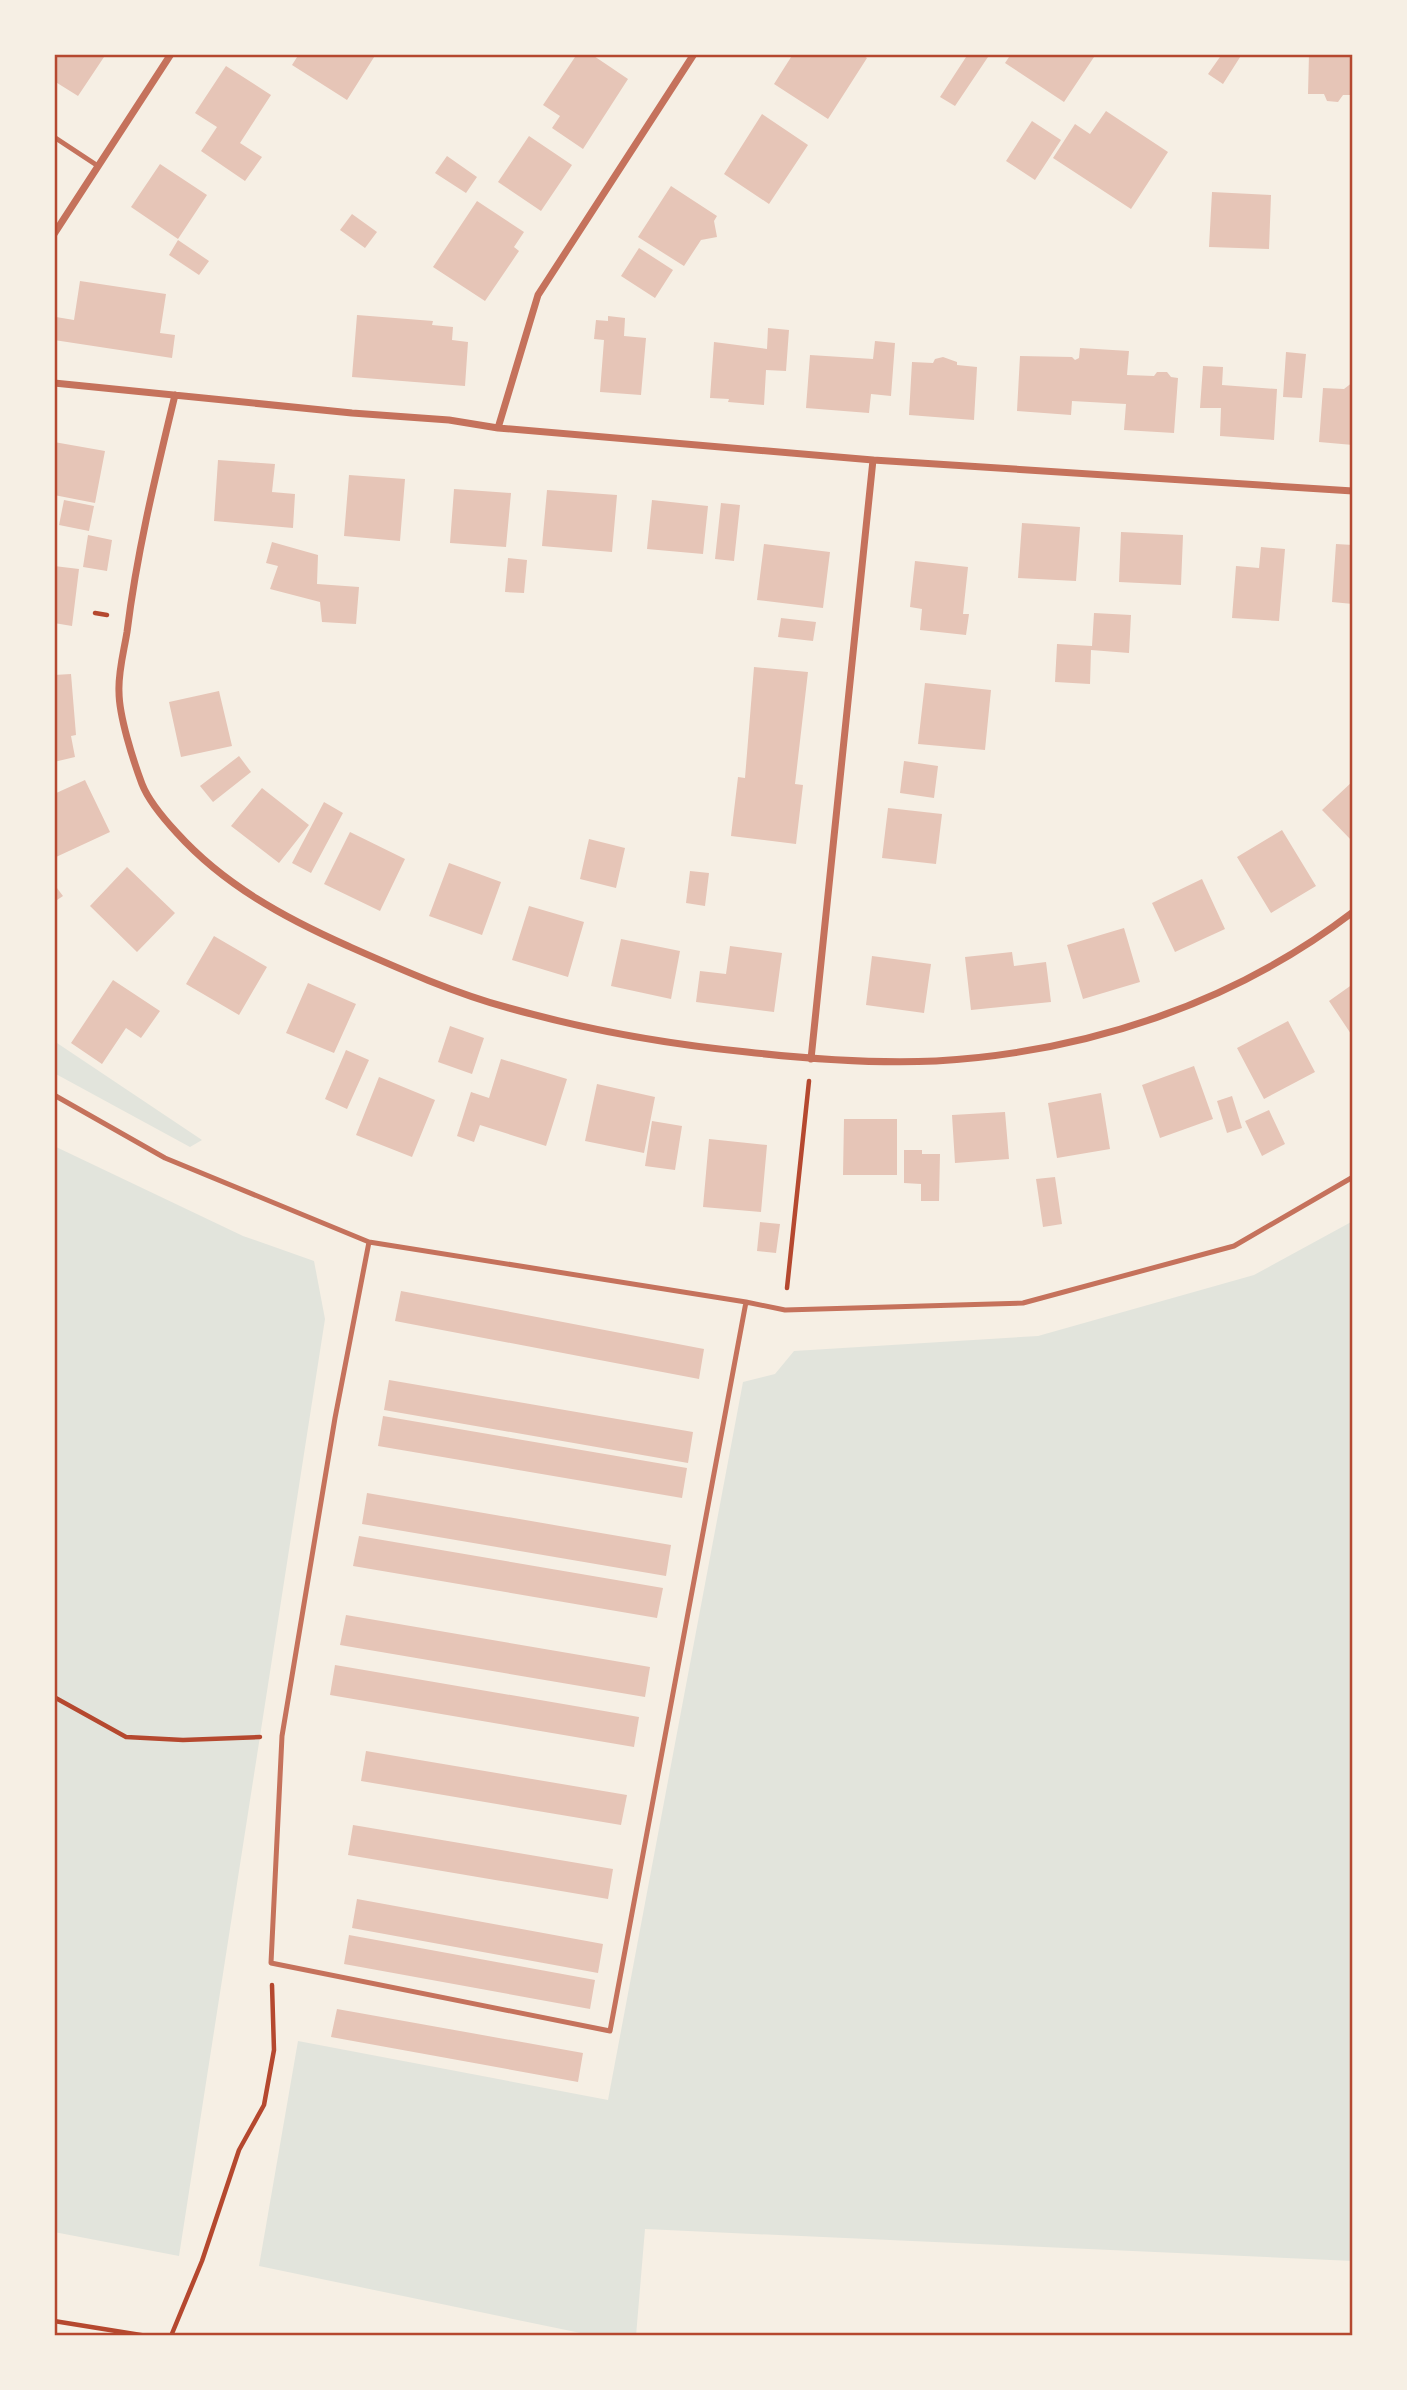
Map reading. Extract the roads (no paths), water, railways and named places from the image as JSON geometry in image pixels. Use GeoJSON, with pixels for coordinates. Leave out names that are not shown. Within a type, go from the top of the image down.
{"type":"FeatureCollection","features":[{"type":"Feature","properties":{"kind":"street"},"geometry":{"type":"LineString","coordinates":[[54,234],[172,54]]}},
{"type":"Feature","properties":{"kind":"street"},"geometry":{"type":"LineString","coordinates":[[498,428],[538,295],[694,54]]}},
{"type":"Feature","properties":{"kind":"street"},"geometry":{"type":"LineString","coordinates":[[54,383],[449,420],[498,428],[873,460],[1353,491]]}},
{"type":"Feature","properties":{"kind":"street"},"geometry":{"type":"LineString","coordinates":[[175,395],[144,526],[119,692],[127,733],[144,787],[164,819],[194,852],[233,884],[320,934],[379,960],[506,1008],[678,1046],[811,1059],[920,1061],[987,1056],[1046,1047],[1158,1018],[1241,983],[1299,950],[1353,912]]}},
{"type":"Feature","properties":{"kind":"street"},"geometry":{"type":"LineString","coordinates":[[811,1059],[873,460]]}},
{"type":"Feature","properties":{"kind":"lane"},"geometry":{"type":"LineString","coordinates":[[54,137],[98,166]]}},
{"type":"Feature","properties":{"kind":"lane"},"geometry":{"type":"LineString","coordinates":[[54,1095],[165,1158],[369,1242],[747,1302],[785,1311],[1023,1303],[1234,1246],[1353,1177]]}},
{"type":"Feature","properties":{"kind":"lane"},"geometry":{"type":"LineString","coordinates":[[369,1242],[334,1418],[282,1736],[271,1963],[610,2031],[747,1302]]}}]}
